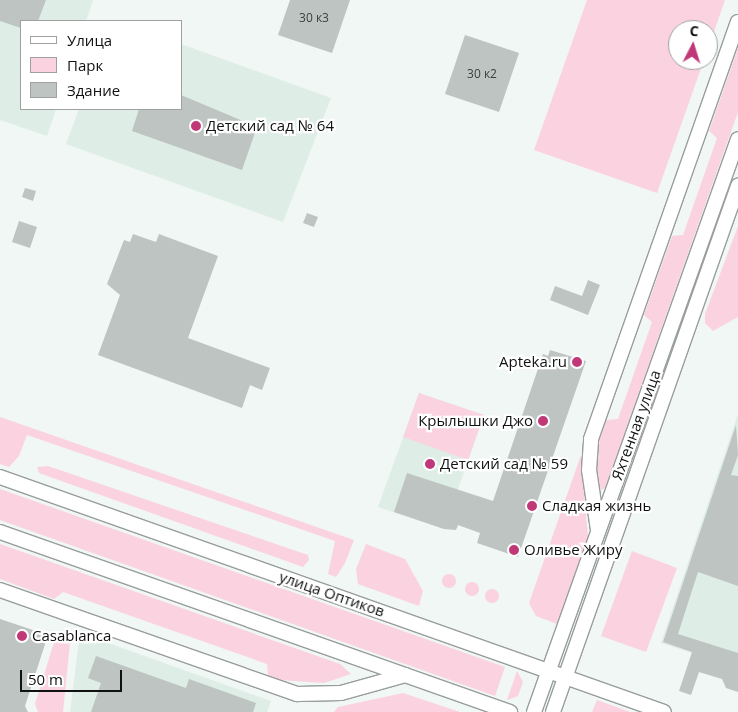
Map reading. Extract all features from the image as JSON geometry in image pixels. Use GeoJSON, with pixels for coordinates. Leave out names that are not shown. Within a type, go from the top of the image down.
{"type":"FeatureCollection","features":[{"type":"Feature","properties":{"kind":"street"},"geometry":{"type":"LineString","coordinates":[[598,532],[589,470],[591,440],[738,22]]}},
{"type":"Feature","properties":{"kind":"street","name":"Яхтенная улица"},"geometry":{"type":"LineString","coordinates":[[534,712],[738,138]]}},
{"type":"Feature","properties":{"kind":"street","name":"Яхтенная улица"},"geometry":{"type":"LineString","coordinates":[[552,712],[738,186]]}},
{"type":"Feature","properties":{"kind":"street"},"geometry":{"type":"LineString","coordinates":[[727,218],[738,208]]}},
{"type":"Feature","properties":{"kind":"street","name":"улица Оптиков"},"geometry":{"type":"LineString","coordinates":[[0,477],[664,712]]}},
{"type":"Feature","properties":{"kind":"street"},"geometry":{"type":"LineString","coordinates":[[0,532],[510,712]]}},
{"type":"Feature","properties":{"kind":"street"},"geometry":{"type":"LineString","coordinates":[[0,590],[297,694],[341,693],[406,676]]}},
{"type":"Feature","properties":{"kind":"shaded area"},"geometry":{"type":"Polygon","coordinates":[[[0,0],[93,0],[86,20],[20,20],[20,110],[56,110],[47,136],[0,120],[0,0]]]}},
{"type":"Feature","properties":{"kind":"shaded area","name":"Детский сад № 64"},"geometry":{"type":"Polygon","coordinates":[[[182,44],[331,98],[283,222],[66,144],[79,110],[182,110],[182,44]]]}},
{"type":"Feature","properties":{"kind":"shaded area","name":"Детский сад № 59"},"geometry":{"type":"Polygon","coordinates":[[[419,393],[484,415],[444,529],[378,507],[419,393]]]}},
{"type":"Feature","properties":{"kind":"shaded area"},"geometry":{"type":"Polygon","coordinates":[[[738,414],[738,668],[661,643],[738,414]]]}},
{"type":"Feature","properties":{"kind":"shaded area"},"geometry":{"type":"Polygon","coordinates":[[[80,633],[271,701],[267,712],[70,712],[80,633]]]}},
{"type":"Feature","properties":{"kind":"green space"},"geometry":{"type":"Polygon","coordinates":[[[587,0],[725,0],[718,20],[668,20],[668,70],[700,70],[657,193],[534,150],[587,0]]]}},
{"type":"Feature","properties":{"kind":"green space"},"geometry":{"type":"Polygon","coordinates":[[[738,48],[738,112],[605,488],[600,490],[596,462],[600,439],[606,420],[618,419],[652,322],[644,315],[672,236],[683,235],[717,138],[709,131],[738,48]]]}},
{"type":"Feature","properties":{"kind":"green space"},"geometry":{"type":"Polygon","coordinates":[[[738,226],[738,317],[713,331],[705,323],[705,314],[738,226]]]}},
{"type":"Feature","properties":{"kind":"green space"},"geometry":{"type":"Polygon","coordinates":[[[419,393],[484,415],[468,460],[403,437],[419,393]]]}},
{"type":"Feature","properties":{"kind":"green space"},"geometry":{"type":"Polygon","coordinates":[[[0,417],[354,540],[345,563],[336,577],[328,574],[335,541],[27,435],[19,456],[9,467],[0,464],[0,417]]]}},
{"type":"Feature","properties":{"kind":"green space"},"geometry":{"type":"Polygon","coordinates":[[[581,455],[588,537],[557,624],[536,616],[529,603],[581,455]]]}},
{"type":"Feature","properties":{"kind":"green space"},"geometry":{"type":"Polygon","coordinates":[[[48,466],[308,555],[309,560],[303,567],[39,473],[37,467],[48,466]]]}},
{"type":"Feature","properties":{"kind":"green space"},"geometry":{"type":"Polygon","coordinates":[[[0,489],[505,667],[495,696],[0,520],[0,489]]]}},
{"type":"Feature","properties":{"kind":"green space"},"geometry":{"type":"Polygon","coordinates":[[[0,544],[340,664],[351,674],[324,683],[279,680],[268,675],[267,664],[63,592],[54,599],[0,579],[0,544]]]}},
{"type":"Feature","properties":{"kind":"green space"},"geometry":{"type":"Polygon","coordinates":[[[366,544],[405,559],[423,591],[419,606],[358,584],[356,569],[366,544]]]}},
{"type":"Feature","properties":{"kind":"green space"},"geometry":{"type":"Polygon","coordinates":[[[632,551],[677,568],[646,652],[601,636],[632,551]]]}},
{"type":"Feature","properties":{"kind":"green space"},"geometry":{"type":"Polygon","coordinates":[[[446,574],[452,574],[456,581],[452,588],[446,588],[442,584],[442,578],[446,574]]]}},
{"type":"Feature","properties":{"kind":"green space"},"geometry":{"type":"Polygon","coordinates":[[[469,582],[475,582],[479,589],[475,596],[469,596],[465,592],[465,586],[469,582]]]}},
{"type":"Feature","properties":{"kind":"green space"},"geometry":{"type":"Polygon","coordinates":[[[489,589],[495,589],[499,596],[495,603],[489,603],[485,599],[485,593],[489,589]]]}},
{"type":"Feature","properties":{"kind":"green space"},"geometry":{"type":"Polygon","coordinates":[[[55,639],[70,643],[63,712],[38,712],[35,704],[55,639]]]}},
{"type":"Feature","properties":{"kind":"green space"},"geometry":{"type":"Polygon","coordinates":[[[517,671],[523,682],[518,696],[507,700],[517,671]]]}},
{"type":"Feature","properties":{"kind":"green space"},"geometry":{"type":"Polygon","coordinates":[[[403,693],[460,712],[334,712],[338,707],[403,693]]]}},
{"type":"Feature","properties":{"kind":"green space"},"geometry":{"type":"Polygon","coordinates":[[[597,700],[630,712],[592,712],[597,700]]]}},
{"type":"Feature","properties":{"kind":"building"},"geometry":{"type":"Polygon","coordinates":[[[0,0],[46,0],[38,20],[20,20],[20,28],[0,21],[0,0]]]}},
{"type":"Feature","properties":{"kind":"building"},"geometry":{"type":"Polygon","coordinates":[[[290,0],[350,0],[332,53],[278,35],[290,0]]]}},
{"type":"Feature","properties":{"kind":"building"},"geometry":{"type":"Polygon","coordinates":[[[465,35],[519,53],[499,112],[445,94],[465,35]]]}},
{"type":"Feature","properties":{"kind":"building"},"geometry":{"type":"Polygon","coordinates":[[[182,95],[257,127],[242,170],[132,131],[139,110],[182,110],[182,95]]]}},
{"type":"Feature","properties":{"kind":"building"},"geometry":{"type":"Polygon","coordinates":[[[25,188],[36,191],[33,201],[22,197],[25,188]]]}},
{"type":"Feature","properties":{"kind":"building"},"geometry":{"type":"Polygon","coordinates":[[[307,213],[318,217],[314,227],[303,223],[307,213]]]}},
{"type":"Feature","properties":{"kind":"building"},"geometry":{"type":"Polygon","coordinates":[[[19,221],[37,227],[30,248],[12,242],[19,221]]]}},
{"type":"Feature","properties":{"kind":"building"},"geometry":{"type":"Polygon","coordinates":[[[133,234],[156,242],[159,234],[218,256],[188,338],[270,368],[262,390],[250,385],[242,408],[98,355],[120,295],[107,284],[124,240],[130,242],[133,234]]]}},
{"type":"Feature","properties":{"kind":"building"},"geometry":{"type":"Polygon","coordinates":[[[588,280],[600,285],[588,315],[550,300],[555,286],[582,296],[588,280]]]}},
{"type":"Feature","properties":{"kind":"building"},"geometry":{"type":"Polygon","coordinates":[[[550,350],[586,361],[518,557],[477,543],[480,533],[458,525],[456,530],[444,529],[394,512],[407,473],[493,501],[543,354],[548,356],[550,350]]]}},
{"type":"Feature","properties":{"kind":"building"},"geometry":{"type":"Polygon","coordinates":[[[736,425],[738,455],[731,475],[738,476],[738,586],[698,572],[678,634],[738,653],[738,692],[726,688],[722,679],[699,672],[691,695],[679,691],[692,652],[663,642],[736,425]]]}},
{"type":"Feature","properties":{"kind":"building"},"geometry":{"type":"Polygon","coordinates":[[[0,619],[48,635],[25,706],[28,712],[0,712],[0,619]]]}},
{"type":"Feature","properties":{"kind":"building"},"geometry":{"type":"Polygon","coordinates":[[[96,656],[186,688],[189,679],[256,703],[253,712],[91,712],[101,683],[88,678],[96,656]]]}},
{"type":"Feature","properties":{"kind":"place","name":"Детский сад № 64"},"geometry":{"type":"Point","coordinates":[196,126]}},
{"type":"Feature","properties":{"kind":"place","name":"Apteka.ru"},"geometry":{"type":"Point","coordinates":[577,362]}},
{"type":"Feature","properties":{"kind":"place","name":"Крылышки Джо"},"geometry":{"type":"Point","coordinates":[543,421]}},
{"type":"Feature","properties":{"kind":"place","name":"Детский сад № 59"},"geometry":{"type":"Point","coordinates":[430,464]}},
{"type":"Feature","properties":{"kind":"place","name":"Сладкая жизнь"},"geometry":{"type":"Point","coordinates":[532,506]}},
{"type":"Feature","properties":{"kind":"place","name":"Оливье Жиру"},"geometry":{"type":"Point","coordinates":[514,550]}},
{"type":"Feature","properties":{"kind":"place","name":"Casablanca"},"geometry":{"type":"Point","coordinates":[22,636]}}]}
